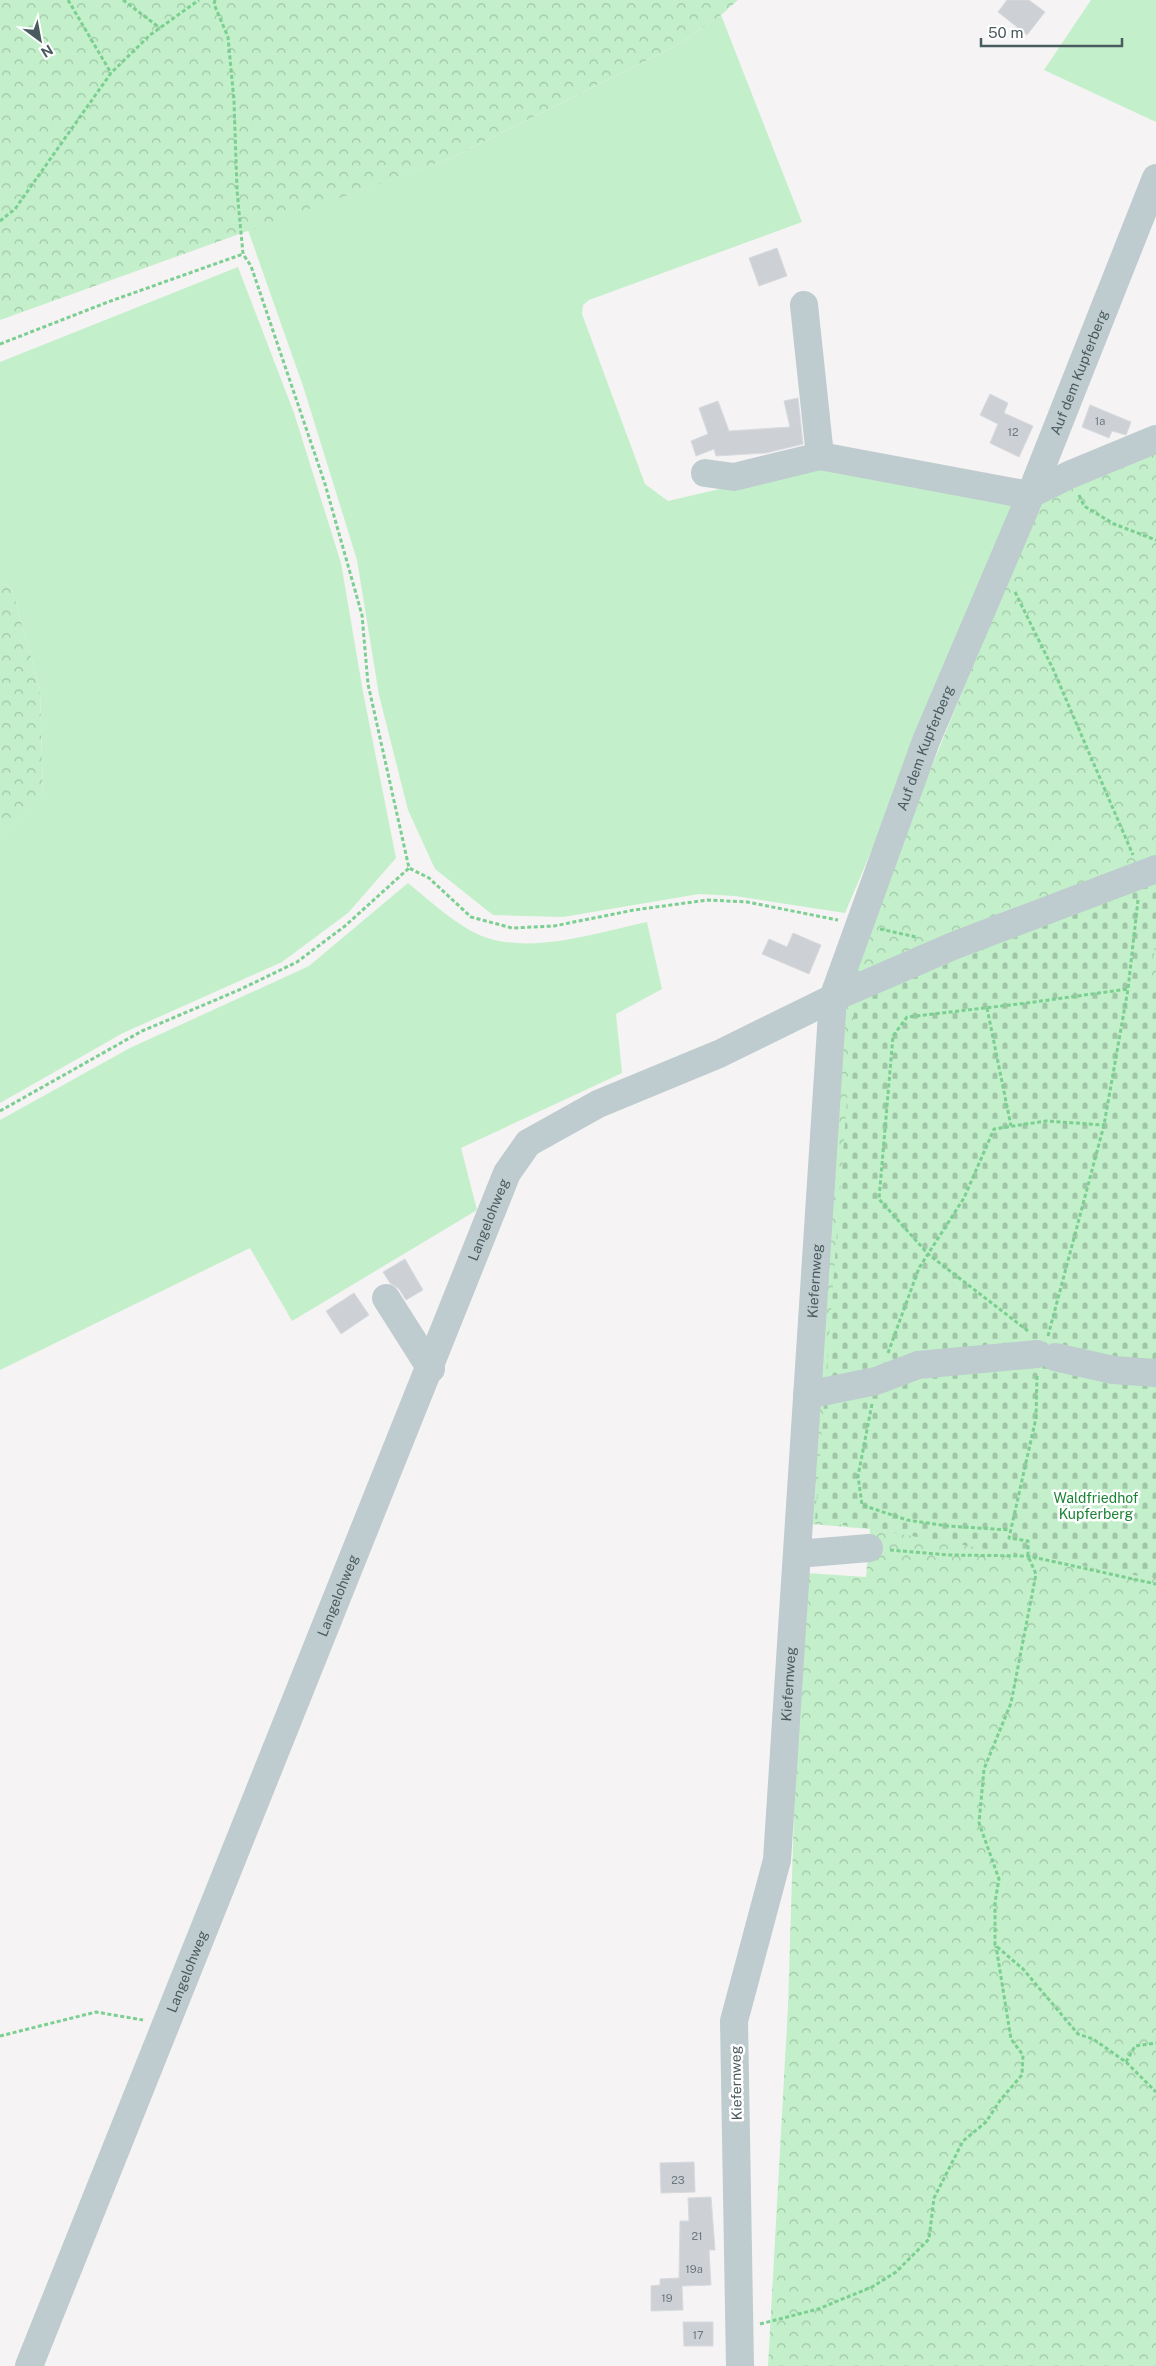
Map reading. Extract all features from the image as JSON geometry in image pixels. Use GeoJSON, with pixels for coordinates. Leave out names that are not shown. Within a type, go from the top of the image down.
{"type":"FeatureCollection","features":[{"type":"Feature","properties":{"kind":"street","name":"Auf dem Kupferberg"},"geometry":{"type":"LineString","coordinates":[[833,998],[926,741],[1029,495],[1156,178]]}},
{"type":"Feature","properties":{"kind":"street"},"geometry":{"type":"LineString","coordinates":[[804,305],[820,456]]}},
{"type":"Feature","properties":{"kind":"street"},"geometry":{"type":"LineString","coordinates":[[705,473],[734,477],[820,456],[1029,495],[1069,475],[1156,439]]}},
{"type":"Feature","properties":{"kind":"street"},"geometry":{"type":"LineString","coordinates":[[833,998],[953,946],[1149,872]]}},
{"type":"Feature","properties":{"kind":"street","name":"Langelohweg"},"geometry":{"type":"LineString","coordinates":[[29,2366],[431,1369],[508,1173],[528,1143],[598,1104],[718,1054],[833,998]]}},
{"type":"Feature","properties":{"kind":"street","name":"Kiefernweg"},"geometry":{"type":"LineString","coordinates":[[740,2366],[734,2021],[777,1860],[833,998]]}},
{"type":"Feature","properties":{"kind":"street"},"geometry":{"type":"LineString","coordinates":[[386,1298],[431,1369]]}},
{"type":"Feature","properties":{"kind":"street"},"geometry":{"type":"LineString","coordinates":[[807,1395],[876,1381],[918,1365],[1041,1348],[1113,1370],[1156,1373]]}},
{"type":"Feature","properties":{"kind":"street"},"geometry":{"type":"LineString","coordinates":[[797,1554],[869,1548]]}},
{"type":"Feature","properties":{"kind":"path"},"geometry":{"type":"LineString","coordinates":[[68,0],[111,73]]}},
{"type":"Feature","properties":{"kind":"path"},"geometry":{"type":"LineString","coordinates":[[124,0],[160,28]]}},
{"type":"Feature","properties":{"kind":"path"},"geometry":{"type":"LineString","coordinates":[[0,221],[15,209],[111,73],[160,28],[199,0]]}},
{"type":"Feature","properties":{"kind":"path"},"geometry":{"type":"LineString","coordinates":[[215,0],[214,4],[228,37],[234,101],[237,190],[243,254],[251,266],[325,484],[362,615],[368,684],[409,868]]}},
{"type":"Feature","properties":{"kind":"path"},"geometry":{"type":"LineString","coordinates":[[0,344],[108,302],[243,254]]}},
{"type":"Feature","properties":{"kind":"path"},"geometry":{"type":"LineString","coordinates":[[1069,475],[1084,506],[1114,524],[1156,540]]}},
{"type":"Feature","properties":{"kind":"path"},"geometry":{"type":"LineString","coordinates":[[1000,562],[1053,669],[1107,791],[1149,872],[1104,1126],[1046,1346],[1041,1348]]}},
{"type":"Feature","properties":{"kind":"path"},"geometry":{"type":"LineString","coordinates":[[409,868],[429,878],[471,917],[512,928],[554,926],[634,910],[708,900],[747,902],[860,924],[953,946]]}},
{"type":"Feature","properties":{"kind":"path"},"geometry":{"type":"LineString","coordinates":[[0,1111],[142,1031],[239,990],[297,962],[345,926],[409,868]]}},
{"type":"Feature","properties":{"kind":"path"},"geometry":{"type":"LineString","coordinates":[[1041,1348],[928,1254],[879,1199],[893,1036],[907,1017],[1128,988]]}},
{"type":"Feature","properties":{"kind":"path"},"geometry":{"type":"LineString","coordinates":[[987,1008],[1011,1126]]}},
{"type":"Feature","properties":{"kind":"path"},"geometry":{"type":"LineString","coordinates":[[1010,1530],[948,1526],[906,1520],[862,1505],[858,1476],[876,1381],[919,1268],[964,1198],[994,1129],[1046,1120],[1104,1126]]}},
{"type":"Feature","properties":{"kind":"path"},"geometry":{"type":"LineString","coordinates":[[740,2327],[818,2309],[872,2287],[896,2272],[928,2239],[934,2198],[963,2141],[986,2122],[1001,2099],[1022,2075],[1023,2054],[1011,2039],[996,1946],[995,1902],[999,1880],[979,1823],[984,1769],[1011,1703],[1036,1574],[1028,1556],[1028,1541],[1009,1538],[1036,1418],[1041,1348]]}},
{"type":"Feature","properties":{"kind":"path"},"geometry":{"type":"LineString","coordinates":[[869,1548],[950,1555],[1028,1556],[1156,1584]]}},
{"type":"Feature","properties":{"kind":"path"},"geometry":{"type":"LineString","coordinates":[[996,1946],[1023,1969],[1078,2034],[1093,2039],[1126,2062],[1156,2092]]}},
{"type":"Feature","properties":{"kind":"path"},"geometry":{"type":"LineString","coordinates":[[0,2036],[96,2012],[138,2018],[164,2030]]}},
{"type":"Feature","properties":{"kind":"path"},"geometry":{"type":"LineString","coordinates":[[1126,2062],[1135,2046],[1156,2043]]}},
{"type":"Feature","properties":{"kind":"green space"},"geometry":{"type":"Polygon","coordinates":[[[0,0],[738,0],[721,15],[677,45],[451,158],[0,320],[0,0]]]}},
{"type":"Feature","properties":{"kind":"green space"},"geometry":{"type":"Polygon","coordinates":[[[1091,0],[1156,0],[1156,122],[1044,70],[1091,0]]]}},
{"type":"Feature","properties":{"kind":"green space"},"geometry":{"type":"Polygon","coordinates":[[[721,15],[802,222],[589,300],[583,305],[582,314],[645,484],[668,501],[824,465],[1018,506],[845,913],[735,896],[699,894],[563,917],[493,915],[435,869],[408,810],[379,695],[357,560],[304,389],[248,230],[451,158],[677,45],[721,15]]]}},
{"type":"Feature","properties":{"kind":"green space"},"geometry":{"type":"Polygon","coordinates":[[[238,267],[294,413],[341,563],[363,692],[396,858],[348,913],[282,962],[123,1033],[0,1103],[0,834],[43,796],[40,689],[12,589],[0,580],[0,362],[238,267]]]}},
{"type":"Feature","properties":{"kind":"green space","name":"Waldfriedhof Kupferberg"},"geometry":{"type":"Polygon","coordinates":[[[1156,453],[1156,2366],[768,2366],[788,2006],[807,1395],[847,974],[1041,499],[1156,453]],[[811,1524],[807,1573],[866,1577],[870,1529],[811,1524]]]}},
{"type":"Feature","properties":{"kind":"green space"},"geometry":{"type":"Polygon","coordinates":[[[0,580],[12,589],[40,689],[43,797],[0,834],[0,580]]]}},
{"type":"Feature","properties":{"kind":"green space","name":"Waldfriedhof Kupferberg"},"geometry":{"type":"Polygon","coordinates":[[[1156,882],[1156,939],[1149,986],[1156,987],[1156,1579],[872,1529],[815,1521],[855,996],[937,968],[1156,882]]]}},
{"type":"Feature","properties":{"kind":"green space"},"geometry":{"type":"Polygon","coordinates":[[[408,883],[439,909],[473,932],[493,939],[514,943],[559,941],[647,922],[662,989],[616,1014],[622,1073],[461,1148],[477,1210],[292,1321],[250,1248],[0,1370],[0,1120],[130,1048],[309,966],[408,883]]]}},
{"type":"Feature","properties":{"kind":"building"},"geometry":{"type":"Polygon","coordinates":[[[1007,0],[1029,0],[1045,12],[1027,35],[998,12],[1007,0]]]}},
{"type":"Feature","properties":{"kind":"building"},"geometry":{"type":"Polygon","coordinates":[[[777,248],[787,276],[759,286],[749,258],[777,248]]]}},
{"type":"Feature","properties":{"kind":"building"},"geometry":{"type":"Polygon","coordinates":[[[990,394],[1008,403],[1004,413],[1033,426],[1019,457],[990,443],[998,424],[980,415],[990,394]]]}},
{"type":"Feature","properties":{"kind":"building"},"geometry":{"type":"Polygon","coordinates":[[[798,398],[803,444],[766,453],[716,456],[714,449],[696,456],[691,441],[708,434],[699,408],[718,401],[729,431],[790,427],[784,401],[798,398]]]}},
{"type":"Feature","properties":{"kind":"building"},"geometry":{"type":"Polygon","coordinates":[[[1090,405],[1131,422],[1126,435],[1112,431],[1109,438],[1082,427],[1090,405]]]}},
{"type":"Feature","properties":{"kind":"building"},"geometry":{"type":"Polygon","coordinates":[[[793,933],[821,945],[809,974],[762,954],[769,939],[787,947],[793,933]]]}},
{"type":"Feature","properties":{"kind":"building"},"geometry":{"type":"Polygon","coordinates":[[[405,1259],[423,1290],[406,1300],[399,1289],[390,1283],[383,1272],[405,1259]]]}},
{"type":"Feature","properties":{"kind":"building"},"geometry":{"type":"Polygon","coordinates":[[[354,1293],[369,1315],[341,1334],[326,1311],[354,1293]]]}},
{"type":"Feature","properties":{"kind":"building"},"geometry":{"type":"Polygon","coordinates":[[[694,2162],[695,2192],[661,2193],[660,2163],[694,2162]]]}},
{"type":"Feature","properties":{"kind":"building"},"geometry":{"type":"Polygon","coordinates":[[[711,2197],[715,2250],[709,2250],[711,2285],[682,2286],[683,2310],[651,2311],[651,2286],[660,2285],[660,2279],[679,2278],[680,2221],[689,2221],[688,2198],[711,2197]]]}},
{"type":"Feature","properties":{"kind":"building"},"geometry":{"type":"Polygon","coordinates":[[[683,2322],[713,2322],[713,2346],[684,2346],[683,2322]]]}}]}
